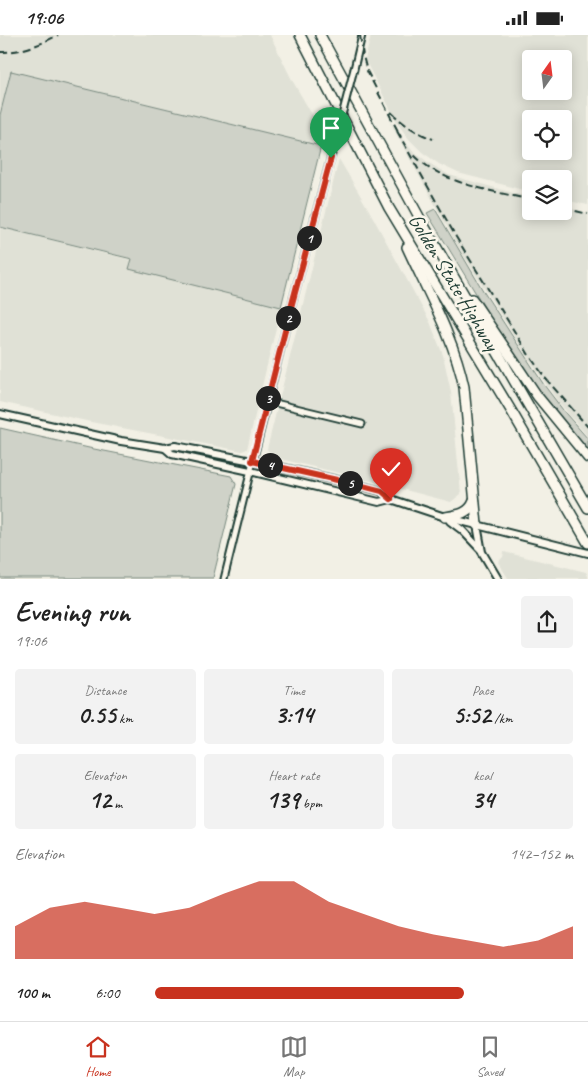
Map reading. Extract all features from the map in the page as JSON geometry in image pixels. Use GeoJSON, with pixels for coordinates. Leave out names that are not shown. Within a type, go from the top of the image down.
{"type":"FeatureCollection","features":[{"type":"Feature","properties":{"kind":"highway","name":"Golden State Highway"},"geometry":{"type":"LineString","coordinates":[[300,35],[389,209],[512,412],[588,543]]}},
{"type":"Feature","properties":{"kind":"highway","name":"Golden State Highway"},"geometry":{"type":"LineString","coordinates":[[320,35],[423,224],[588,508]]}},
{"type":"Feature","properties":{"kind":"highway"},"geometry":{"type":"LineString","coordinates":[[389,209],[457,358],[464,387],[477,525]]}},
{"type":"Feature","properties":{"kind":"highway"},"geometry":{"type":"LineString","coordinates":[[423,224],[538,397],[588,458]]}},
{"type":"Feature","properties":{"kind":"highway"},"geometry":{"type":"LineString","coordinates":[[445,517],[455,516],[468,511],[474,501]]}},
{"type":"Feature","properties":{"kind":"street"},"geometry":{"type":"LineString","coordinates":[[224,579],[267,401],[362,35]]}},
{"type":"Feature","properties":{"kind":"street"},"geometry":{"type":"LineString","coordinates":[[267,401],[362,424]]}},
{"type":"Feature","properties":{"kind":"street"},"geometry":{"type":"LineString","coordinates":[[0,414],[121,441],[165,448],[175,446],[355,484],[382,491],[391,499],[445,517],[588,553]]}},
{"type":"Feature","properties":{"kind":"street"},"geometry":{"type":"LineString","coordinates":[[165,448],[172,454],[379,502],[391,499]]}},
{"type":"Feature","properties":{"kind":"street"},"geometry":{"type":"LineString","coordinates":[[445,517],[462,530],[482,552],[498,579]]}},
{"type":"Feature","properties":{"kind":"street"},"geometry":{"type":"LineString","coordinates":[[477,525],[482,552]]}},
{"type":"Feature","properties":{"kind":"shaded area"},"geometry":{"type":"Polygon","coordinates":[[[0,35],[270,35],[292,80],[324,135],[321,146],[11,71],[0,115],[0,35]]]}},
{"type":"Feature","properties":{"kind":"shaded area"},"geometry":{"type":"Polygon","coordinates":[[[371,35],[588,35],[588,205],[572,202],[572,170],[522,170],[522,190],[458,173],[439,164],[422,152],[398,124],[365,60],[371,35]]]}},
{"type":"Feature","properties":{"kind":"shaded area"},"geometry":{"type":"Polygon","coordinates":[[[11,71],[321,146],[281,307],[129,269],[132,259],[0,227],[0,115],[11,71]]]}},
{"type":"Feature","properties":{"kind":"shaded area"},"geometry":{"type":"Polygon","coordinates":[[[389,120],[412,150],[449,175],[522,195],[522,220],[572,220],[572,209],[588,213],[588,437],[557,400],[519,344],[459,248],[389,120]]]}},
{"type":"Feature","properties":{"kind":"shaded area"},"geometry":{"type":"Polygon","coordinates":[[[339,159],[430,322],[443,355],[451,392],[461,494],[451,502],[272,457],[267,449],[339,159]]]}},
{"type":"Feature","properties":{"kind":"shaded area"},"geometry":{"type":"Polygon","coordinates":[[[435,209],[485,294],[544,385],[588,439],[588,453],[542,396],[494,323],[427,213],[435,209]]]}},
{"type":"Feature","properties":{"kind":"shaded area"},"geometry":{"type":"Polygon","coordinates":[[[0,227],[132,260],[130,269],[281,307],[247,449],[242,451],[91,422],[0,402],[0,227]]]}},
{"type":"Feature","properties":{"kind":"shaded area"},"geometry":{"type":"Polygon","coordinates":[[[0,428],[231,476],[236,484],[213,578],[0,578],[0,428]]]}},
{"type":"Feature","properties":{"kind":"shaded area"},"geometry":{"type":"Polygon","coordinates":[[[504,552],[586,572],[588,578],[508,578],[498,562],[503,557],[504,552]]]}},
{"type":"Feature","properties":{"kind":"railway"},"geometry":{"type":"LineString","coordinates":[[0,52],[30,47],[58,35]]}},
{"type":"Feature","properties":{"kind":"railway"},"geometry":{"type":"LineString","coordinates":[[360,35],[367,71],[401,137]]}},
{"type":"Feature","properties":{"kind":"railway"},"geometry":{"type":"LineString","coordinates":[[391,112],[411,128],[433,139]]}},
{"type":"Feature","properties":{"kind":"railway"},"geometry":{"type":"LineString","coordinates":[[397,131],[456,237],[529,355],[546,379],[588,427]]}},
{"type":"Feature","properties":{"kind":"railway"},"geometry":{"type":"LineString","coordinates":[[414,155],[426,165],[454,180],[522,198]]}},
{"type":"Feature","properties":{"kind":"railway"},"geometry":{"type":"LineString","coordinates":[[572,210],[588,214]]}},
{"type":"Feature","properties":{"kind":"route"},"geometry":{"type":"LineString","coordinates":[[331,158],[252,461],[382,491],[391,499]]}}]}
